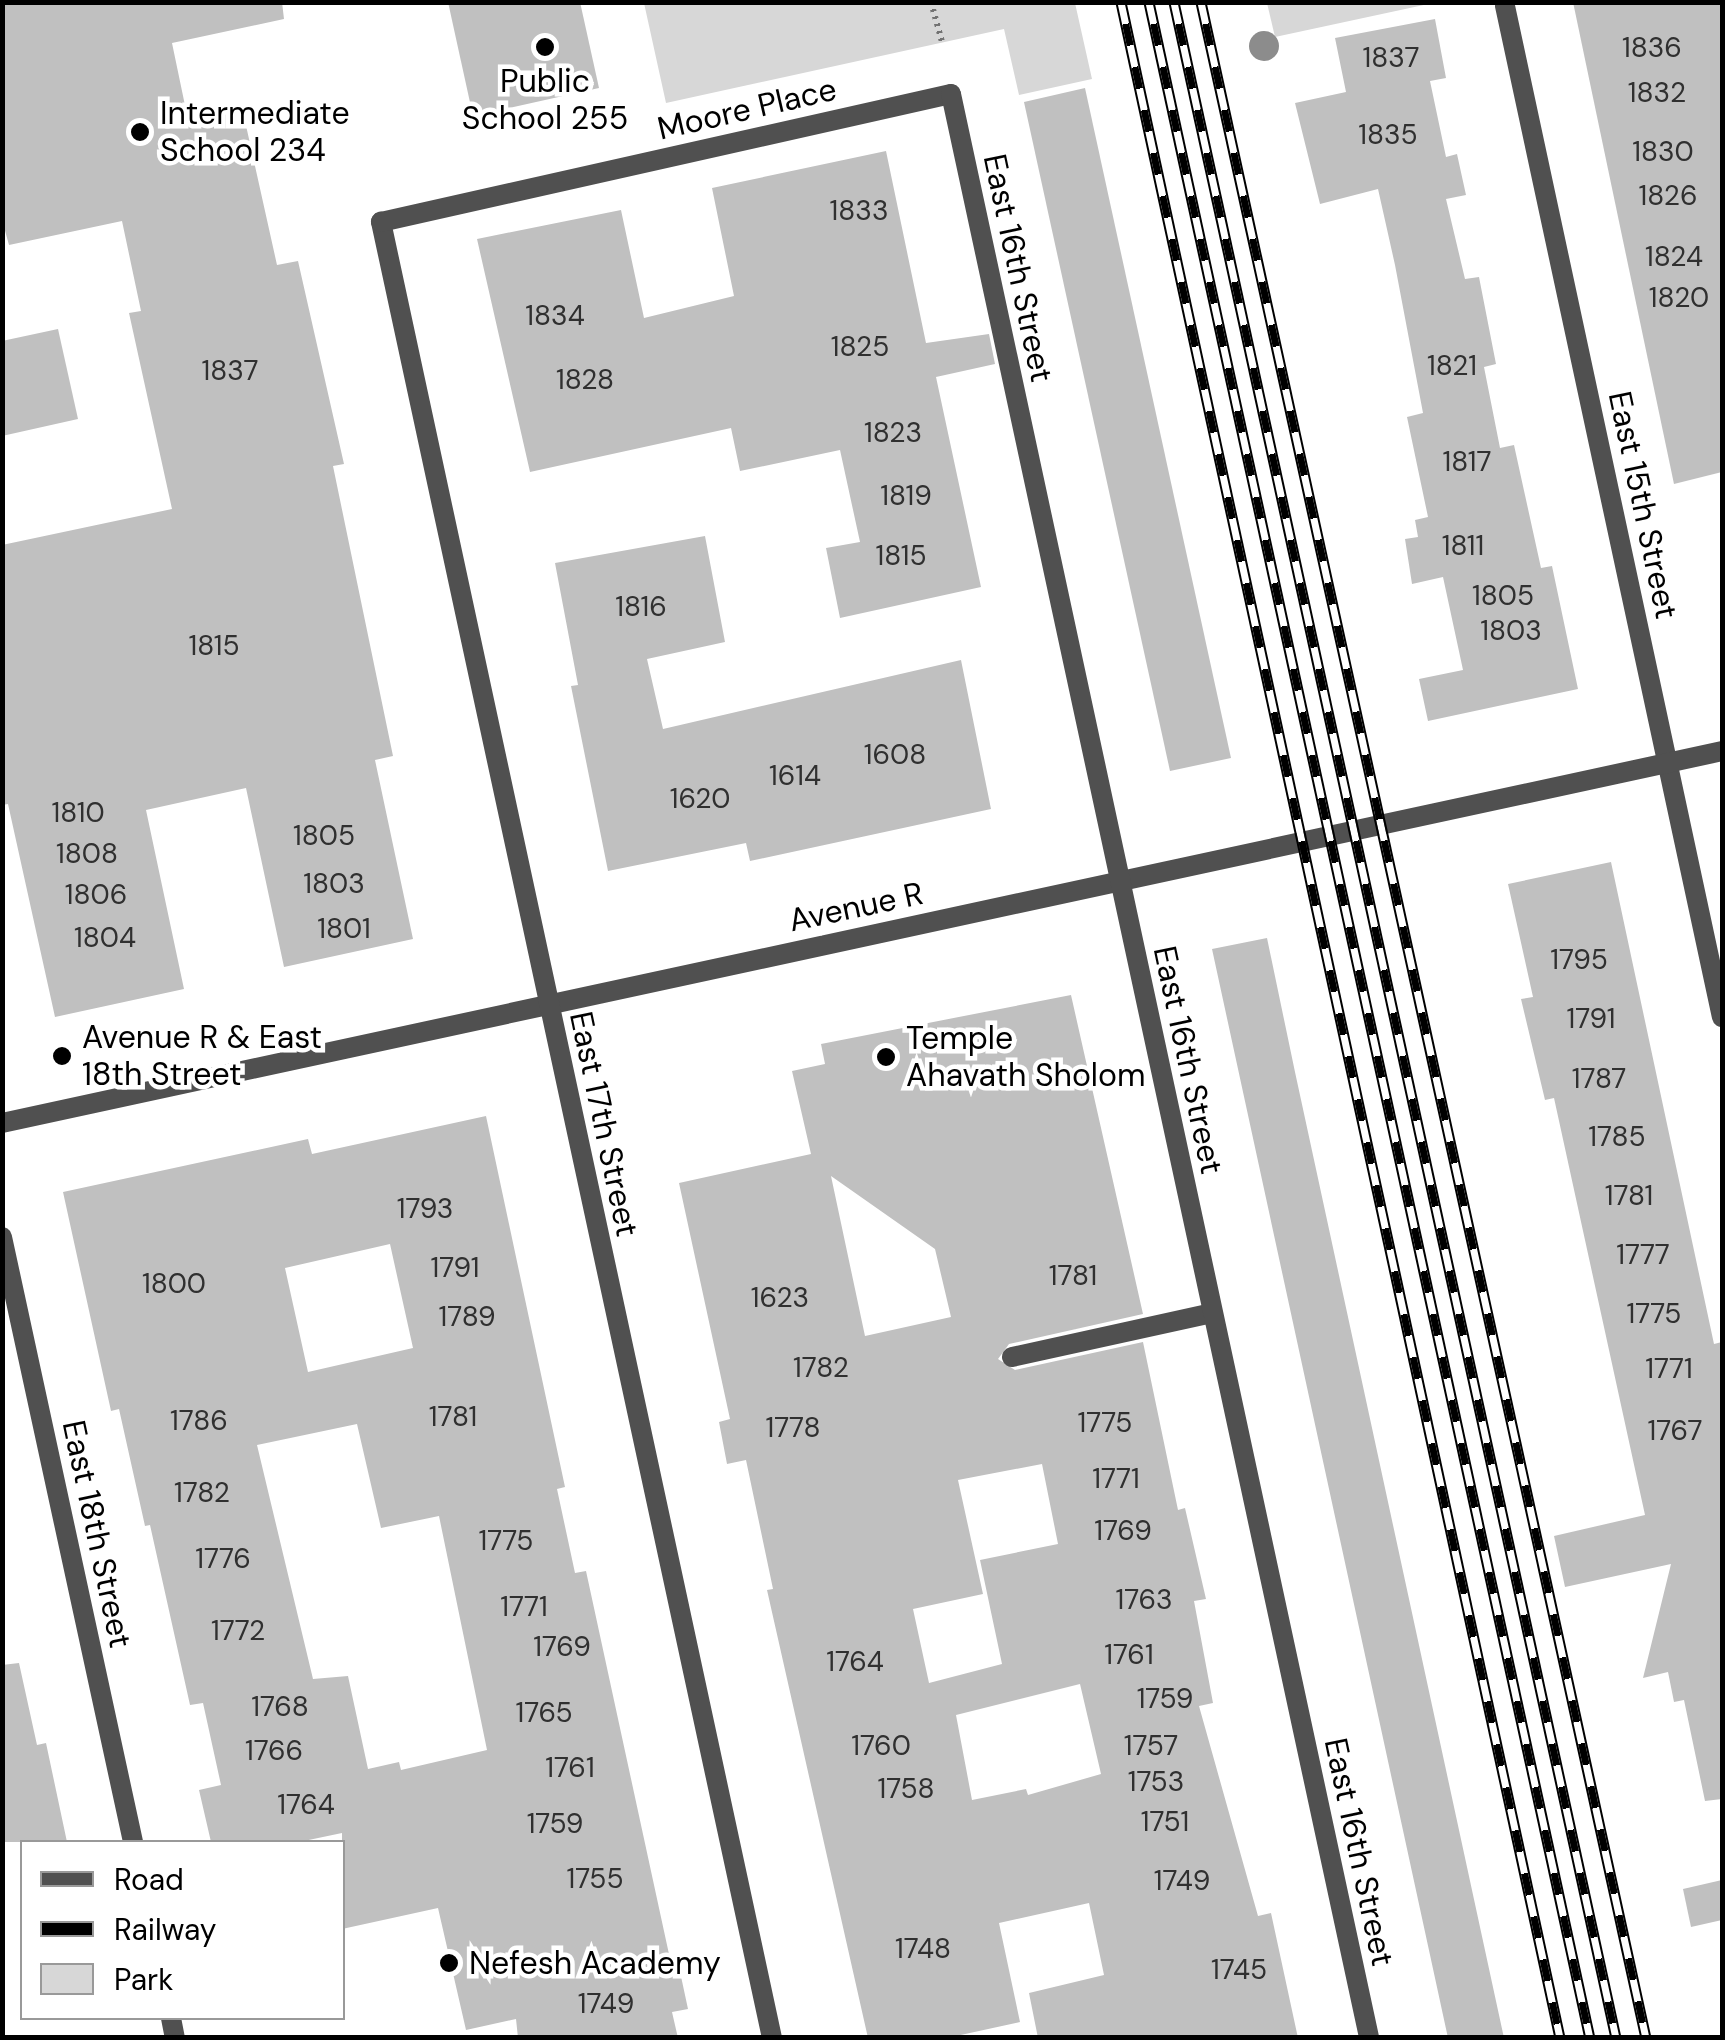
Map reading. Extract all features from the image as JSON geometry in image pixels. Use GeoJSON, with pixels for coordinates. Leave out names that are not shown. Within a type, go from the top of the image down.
{"type":"FeatureCollection","features":[{"type":"Feature","properties":{"kind":"street","name":"East 15th Street"},"geometry":{"type":"LineString","coordinates":[[1505,6],[1722,1017]]}},
{"type":"Feature","properties":{"kind":"street","name":"Moore Place"},"geometry":{"type":"LineString","coordinates":[[381,222],[951,94]]}},
{"type":"Feature","properties":{"kind":"street","name":"East 16th Street"},"geometry":{"type":"LineString","coordinates":[[951,94],[1369,2038]]}},
{"type":"Feature","properties":{"kind":"street","name":"East 17th Street"},"geometry":{"type":"LineString","coordinates":[[381,222],[772,2038]]}},
{"type":"Feature","properties":{"kind":"street","name":"Avenue R"},"geometry":{"type":"LineString","coordinates":[[2,1123],[1722,751]]}},
{"type":"Feature","properties":{"kind":"street","name":"East 18th Street"},"geometry":{"type":"LineString","coordinates":[[2,1238],[133,1840]]}},
{"type":"Feature","properties":{"kind":"street"},"geometry":{"type":"LineString","coordinates":[[1012,1357],[1212,1313]]}},
{"type":"Feature","properties":{"kind":"path"},"geometry":{"type":"LineString","coordinates":[[931,2],[942,42]]}},
{"type":"Feature","properties":{"kind":"green space"},"geometry":{"type":"Polygon","coordinates":[[[1267,2],[1433,3],[1275,37],[1267,2]]]}},
{"type":"Feature","properties":{"kind":"green space"},"geometry":{"type":"Polygon","coordinates":[[[644,3],[1075,3],[1092,79],[1019,95],[1004,29],[666,103],[644,3]]]}},
{"type":"Feature","properties":{"kind":"building"},"geometry":{"type":"Polygon","coordinates":[[[2,2],[282,2],[284,19],[172,43],[187,115],[241,103],[277,265],[298,261],[344,464],[333,466],[393,756],[375,760],[413,939],[284,967],[246,788],[146,810],[184,989],[55,1017],[8,804],[2,805],[2,545],[172,509],[129,313],[141,311],[122,221],[9,245],[2,220],[2,2]]]}},
{"type":"Feature","properties":{"kind":"building"},"geometry":{"type":"Polygon","coordinates":[[[448,2],[580,2],[599,88],[473,116],[448,2]]]}},
{"type":"Feature","properties":{"kind":"building"},"geometry":{"type":"Polygon","coordinates":[[[1573,2],[1722,2],[1722,472],[1674,484],[1573,2]]]}},
{"type":"Feature","properties":{"kind":"building"},"geometry":{"type":"Polygon","coordinates":[[[1435,19],[1446,78],[1430,81],[1446,157],[1457,154],[1466,195],[1446,199],[1465,279],[1479,277],[1496,364],[1484,367],[1500,448],[1514,445],[1541,568],[1552,566],[1578,689],[1428,721],[1419,679],[1463,670],[1443,577],[1412,584],[1405,539],[1418,537],[1415,520],[1428,517],[1407,417],[1423,413],[1395,265],[1378,189],[1320,204],[1295,103],[1346,92],[1335,38],[1435,19]]]}},
{"type":"Feature","properties":{"kind":"building"},"geometry":{"type":"Polygon","coordinates":[[[1085,88],[1231,758],[1170,771],[1024,102],[1085,88]]]}},
{"type":"Feature","properties":{"kind":"building"},"geometry":{"type":"Polygon","coordinates":[[[886,151],[926,343],[989,334],[995,364],[936,377],[981,587],[840,618],[826,548],[860,542],[840,450],[740,471],[731,428],[530,472],[477,239],[621,210],[644,318],[734,296],[712,188],[886,151]]]}},
{"type":"Feature","properties":{"kind":"building"},"geometry":{"type":"Polygon","coordinates":[[[58,329],[78,419],[2,436],[2,341],[58,329]]]}},
{"type":"Feature","properties":{"kind":"building"},"geometry":{"type":"Polygon","coordinates":[[[705,536],[725,642],[647,659],[663,729],[961,660],[991,809],[750,861],[746,843],[608,871],[571,686],[578,685],[555,563],[705,536]]]}},
{"type":"Feature","properties":{"kind":"building"},"geometry":{"type":"Polygon","coordinates":[[[1611,862],[1714,1344],[1722,1342],[1722,1799],[1705,1801],[1684,1700],[1674,1702],[1668,1672],[1643,1678],[1671,1564],[1565,1587],[1554,1536],[1645,1515],[1554,1098],[1545,1100],[1521,999],[1533,997],[1508,884],[1611,862]]]}},
{"type":"Feature","properties":{"kind":"building"},"geometry":{"type":"Polygon","coordinates":[[[1267,938],[1504,2038],[1448,2038],[1212,949],[1267,938]]]}},
{"type":"Feature","properties":{"kind":"building"},"geometry":{"type":"Polygon","coordinates":[[[1071,995],[1143,1314],[1009,1344],[998,1359],[1015,1370],[1143,1342],[1178,1510],[1185,1508],[1206,1599],[1194,1601],[1213,1703],[1199,1706],[1258,1916],[1271,1913],[1298,2038],[1038,2038],[1029,1993],[1104,1975],[1089,1903],[999,1923],[1020,2022],[947,2038],[868,2038],[767,1590],[773,1589],[746,1460],[727,1464],[719,1422],[730,1419],[679,1183],[811,1154],[792,1071],[825,1064],[821,1044],[1071,995]],[[831,1176],[865,1336],[951,1317],[935,1249],[831,1176]],[[1042,1464],[958,1480],[983,1594],[913,1609],[929,1683],[1002,1664],[980,1560],[1058,1544],[1042,1464]],[[1080,1684],[956,1715],[972,1800],[1026,1789],[1028,1795],[1101,1774],[1080,1684]]]}},
{"type":"Feature","properties":{"kind":"building"},"geometry":{"type":"Polygon","coordinates":[[[486,1116],[565,1487],[557,1489],[575,1573],[586,1571],[672,1968],[679,1967],[688,2009],[672,2012],[678,2038],[518,2038],[516,2019],[466,2030],[438,1908],[345,1928],[342,1833],[309,1840],[211,1840],[199,1790],[221,1785],[203,1703],[190,1705],[150,1525],[145,1526],[119,1409],[111,1411],[63,1192],[308,1139],[312,1154],[486,1116]],[[390,1244],[285,1268],[308,1372],[413,1348],[390,1244]],[[357,1424],[257,1445],[313,1679],[348,1676],[368,1769],[399,1762],[401,1770],[487,1750],[439,1516],[381,1528],[357,1424]]]}},
{"type":"Feature","properties":{"kind":"building"},"geometry":{"type":"Polygon","coordinates":[[[19,1663],[37,1745],[46,1743],[67,1840],[2,1842],[2,1665],[19,1663]]]}},
{"type":"Feature","properties":{"kind":"building"},"geometry":{"type":"Polygon","coordinates":[[[1722,1880],[1722,1920],[1691,1927],[1683,1889],[1722,1880]]]}},
{"type":"Feature","properties":{"kind":"railway"},"geometry":{"type":"LineString","coordinates":[[1121,2],[1560,2038]]}},
{"type":"Feature","properties":{"kind":"railway"},"geometry":{"type":"LineString","coordinates":[[1149,2],[1590,2038]]}},
{"type":"Feature","properties":{"kind":"railway"},"geometry":{"type":"LineString","coordinates":[[1174,2],[1616,2038]]}},
{"type":"Feature","properties":{"kind":"railway"},"geometry":{"type":"LineString","coordinates":[[1201,2],[1646,2038]]}},
{"type":"Feature","properties":{"kind":"place","name":"Public School 255"},"geometry":{"type":"Point","coordinates":[545,47]}},
{"type":"Feature","properties":{"kind":"place","name":"Intermediate School 234"},"geometry":{"type":"Point","coordinates":[140,132]}},
{"type":"Feature","properties":{"kind":"place","name":"Avenue R & East 18th Street"},"geometry":{"type":"Point","coordinates":[62,1056]}},
{"type":"Feature","properties":{"kind":"place","name":"Temple Ahavath Sholom"},"geometry":{"type":"Point","coordinates":[886,1057]}},
{"type":"Feature","properties":{"kind":"place","name":"Nefesh Academy"},"geometry":{"type":"Point","coordinates":[449,1963]}}]}
